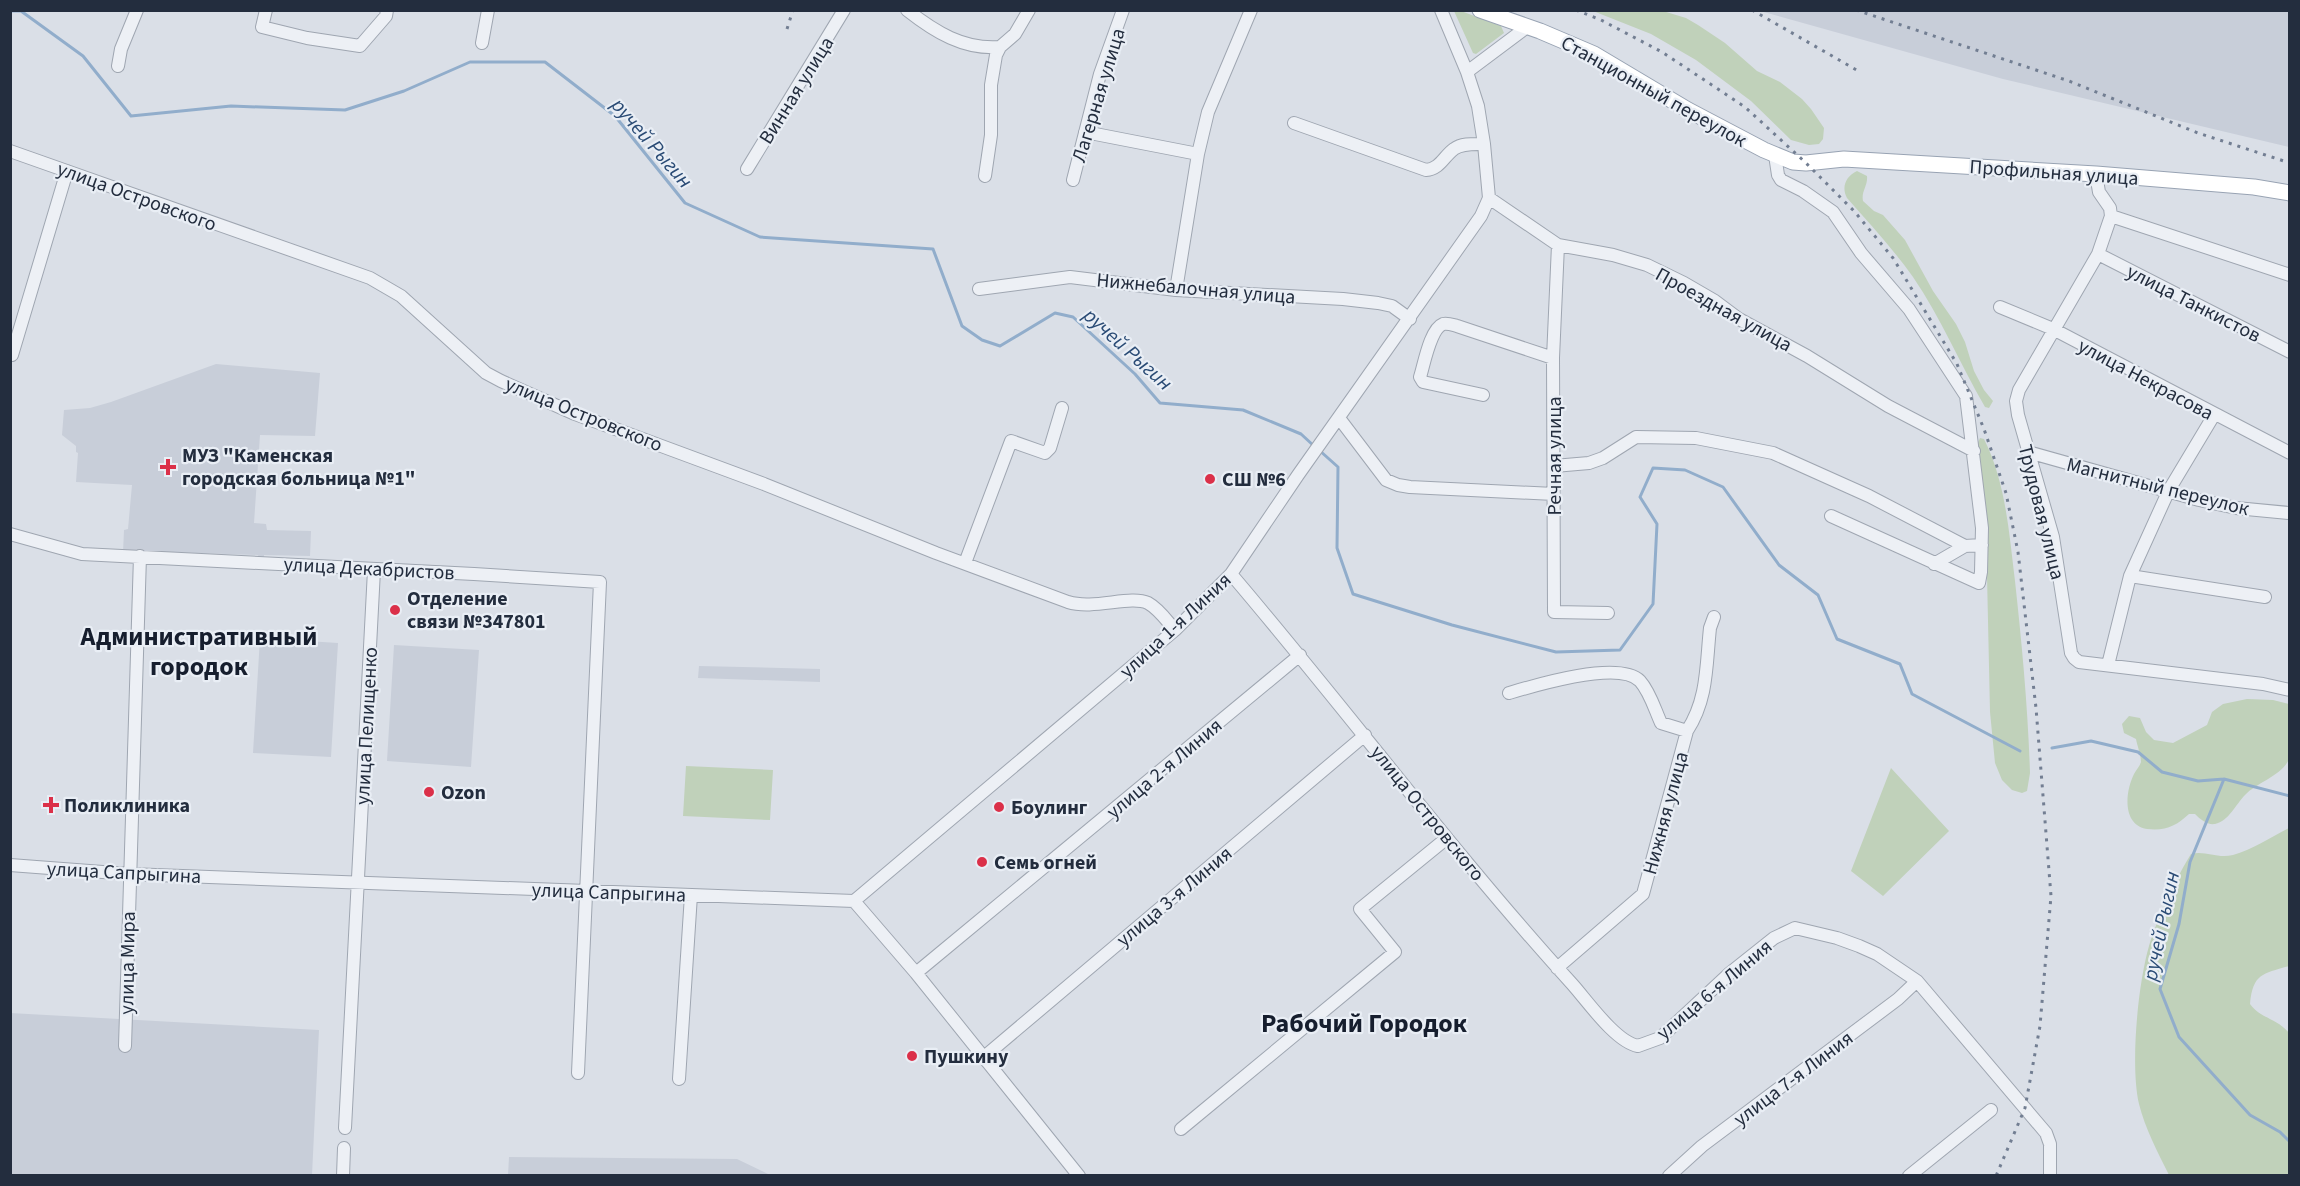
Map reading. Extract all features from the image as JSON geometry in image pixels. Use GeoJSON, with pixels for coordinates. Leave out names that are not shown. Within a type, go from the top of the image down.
{"type":"FeatureCollection","features":[{"type":"Feature","properties":{"kind":"main road","name":"Станционный переулок"},"geometry":{"type":"LineString","coordinates":[[1480,10],[1594,54],[1688,111],[1793,162]]}},
{"type":"Feature","properties":{"kind":"main road","name":"Профильная улица"},"geometry":{"type":"LineString","coordinates":[[1793,162],[1844,159],[2096,174],[2254,187],[2289,193]]}},
{"type":"Feature","properties":{"kind":"street"},"geometry":{"type":"LineString","coordinates":[[118,66],[121,49],[137,10]]}},
{"type":"Feature","properties":{"kind":"street"},"geometry":{"type":"LineString","coordinates":[[266,10],[262,27],[308,38],[360,46],[386,16],[387,10]]}},
{"type":"Feature","properties":{"kind":"street"},"geometry":{"type":"LineString","coordinates":[[482,43],[488,10]]}},
{"type":"Feature","properties":{"kind":"street","name":"Винная улица"},"geometry":{"type":"LineString","coordinates":[[747,169],[844,10]]}},
{"type":"Feature","properties":{"kind":"street"},"geometry":{"type":"LineString","coordinates":[[907,10],[955,41],[981,48],[1000,46],[1008,42],[1029,10]]}},
{"type":"Feature","properties":{"kind":"street","name":"Лагерная улица"},"geometry":{"type":"LineString","coordinates":[[1073,180],[1100,74],[1123,10]]}},
{"type":"Feature","properties":{"kind":"street"},"geometry":{"type":"LineString","coordinates":[[1176,290],[1198,154],[1208,112],[1251,10]]}},
{"type":"Feature","properties":{"kind":"street"},"geometry":{"type":"LineString","coordinates":[[1441,10],[1467,72],[1478,106],[1489,198]]}},
{"type":"Feature","properties":{"kind":"street"},"geometry":{"type":"LineString","coordinates":[[1467,72],[1527,27]]}},
{"type":"Feature","properties":{"kind":"street"},"geometry":{"type":"LineString","coordinates":[[985,176],[991,135],[992,74],[1000,46]]}},
{"type":"Feature","properties":{"kind":"street"},"geometry":{"type":"LineString","coordinates":[[1294,123],[1426,170],[1437,166],[1453,149],[1460,146],[1484,144]]}},
{"type":"Feature","properties":{"kind":"street"},"geometry":{"type":"LineString","coordinates":[[1084,132],[1198,154]]}},
{"type":"Feature","properties":{"kind":"street","name":"улица Островского"},"geometry":{"type":"LineString","coordinates":[[10,151],[370,278],[401,296],[486,373],[575,414],[1077,605],[1145,602],[1159,612],[1175,630]]}},
{"type":"Feature","properties":{"kind":"street"},"geometry":{"type":"LineString","coordinates":[[1775,155],[1775,170],[1781,180],[1803,191],[1833,212],[1861,253],[1909,309],[1966,396],[1974,451],[1982,545],[1979,583],[1831,516]]}},
{"type":"Feature","properties":{"kind":"street"},"geometry":{"type":"LineString","coordinates":[[12,355],[67,171]]}},
{"type":"Feature","properties":{"kind":"street"},"geometry":{"type":"LineString","coordinates":[[2096,174],[2099,192],[2110,208],[2111,216],[2289,275]]}},
{"type":"Feature","properties":{"kind":"street","name":"Проездная улица"},"geometry":{"type":"LineString","coordinates":[[1489,198],[1558,245],[1613,255],[1647,265],[1684,283],[1740,319],[1807,356],[1888,406],[1974,451]]}},
{"type":"Feature","properties":{"kind":"street","name":"улица 1-я Линия"},"geometry":{"type":"LineString","coordinates":[[854,901],[1175,630],[1231,574],[1481,216],[1489,198]]}},
{"type":"Feature","properties":{"kind":"street","name":"Трудовая улица"},"geometry":{"type":"LineString","coordinates":[[2111,216],[2098,254],[2016,397],[2018,415],[2053,537],[2071,653],[2079,662],[2263,684],[2289,690]]}},
{"type":"Feature","properties":{"kind":"street","name":"Речная улица"},"geometry":{"type":"LineString","coordinates":[[1558,245],[1553,358],[1554,612],[1608,613]]}},
{"type":"Feature","properties":{"kind":"street","name":"улица Танкистов"},"geometry":{"type":"LineString","coordinates":[[2098,254],[2289,352]]}},
{"type":"Feature","properties":{"kind":"street","name":"Нижнебалочная улица"},"geometry":{"type":"LineString","coordinates":[[979,289],[1070,277],[1176,290],[1332,298],[1378,303],[1392,306],[1410,319]]}},
{"type":"Feature","properties":{"kind":"street","name":"улица Некрасова"},"geometry":{"type":"LineString","coordinates":[[2000,307],[2053,329],[2289,453]]}},
{"type":"Feature","properties":{"kind":"street"},"geometry":{"type":"LineString","coordinates":[[1483,395],[1423,382],[1420,377],[1432,337],[1440,326],[1446,323],[1457,326],[1553,358]]}},
{"type":"Feature","properties":{"kind":"street"},"geometry":{"type":"LineString","coordinates":[[965,563],[1011,441],[1046,453],[1050,448],[1062,408]]}},
{"type":"Feature","properties":{"kind":"street"},"geometry":{"type":"LineString","coordinates":[[2108,665],[2130,576],[2169,490],[2214,415]]}},
{"type":"Feature","properties":{"kind":"street"},"geometry":{"type":"LineString","coordinates":[[1340,418],[1386,480],[1392,483],[1410,487],[1554,494]]}},
{"type":"Feature","properties":{"kind":"street"},"geometry":{"type":"LineString","coordinates":[[1554,466],[1589,463],[1603,458],[1635,437],[1696,438],[1773,453],[1869,496],[1965,546]]}},
{"type":"Feature","properties":{"kind":"street","name":"Магнитный переулок"},"geometry":{"type":"LineString","coordinates":[[2028,452],[2199,500],[2236,508],[2289,513]]}},
{"type":"Feature","properties":{"kind":"street","name":"улица Декабристов"},"geometry":{"type":"LineString","coordinates":[[10,534],[82,554],[600,582],[586,892]]}},
{"type":"Feature","properties":{"kind":"street"},"geometry":{"type":"LineString","coordinates":[[1934,564],[1965,546],[1982,545]]}},
{"type":"Feature","properties":{"kind":"street","name":"улица Мира"},"geometry":{"type":"LineString","coordinates":[[125,1046],[140,556]]}},
{"type":"Feature","properties":{"kind":"street","name":"улица Пелищенко"},"geometry":{"type":"LineString","coordinates":[[345,1128],[375,570]]}},
{"type":"Feature","properties":{"kind":"street","name":"улица Островского"},"geometry":{"type":"LineString","coordinates":[[1231,574],[1300,655],[1446,838],[1557,968],[1623,1039],[1632,1045]]}},
{"type":"Feature","properties":{"kind":"street"},"geometry":{"type":"LineString","coordinates":[[2130,576],[2265,597]]}},
{"type":"Feature","properties":{"kind":"street","name":"Нижняя улица"},"geometry":{"type":"LineString","coordinates":[[1557,968],[1643,894],[1687,731],[1703,699],[1710,628],[1714,617]]}},
{"type":"Feature","properties":{"kind":"street","name":"улица 2-я Линия"},"geometry":{"type":"LineString","coordinates":[[916,973],[1300,655]]}},
{"type":"Feature","properties":{"kind":"street","name":"Нижняя улица"},"geometry":{"type":"LineString","coordinates":[[1509,693],[1574,675],[1614,672],[1638,679],[1645,687],[1661,723],[1687,731]]}},
{"type":"Feature","properties":{"kind":"street","name":"улица 3-я Линия"},"geometry":{"type":"LineString","coordinates":[[984,1057],[1365,735]]}},
{"type":"Feature","properties":{"kind":"street"},"geometry":{"type":"LineString","coordinates":[[1181,1129],[1395,952],[1360,909],[1446,838]]}},
{"type":"Feature","properties":{"kind":"street","name":"улица Сапрыгина"},"geometry":{"type":"LineString","coordinates":[[10,865],[129,874],[854,901]]}},
{"type":"Feature","properties":{"kind":"street"},"geometry":{"type":"LineString","coordinates":[[578,1073],[586,892]]}},
{"type":"Feature","properties":{"kind":"street"},"geometry":{"type":"LineString","coordinates":[[679,1079],[691,896]]}},
{"type":"Feature","properties":{"kind":"street"},"geometry":{"type":"LineString","coordinates":[[854,901],[916,973],[1079,1176]]}},
{"type":"Feature","properties":{"kind":"street","name":"улица 6-я Линия"},"geometry":{"type":"LineString","coordinates":[[1632,1045],[1638,1046],[1660,1038],[1730,973],[1774,938],[1795,928],[1859,946],[1877,954],[1917,981]]}},
{"type":"Feature","properties":{"kind":"street"},"geometry":{"type":"LineString","coordinates":[[1917,981],[2046,1133],[2050,1144],[2050,1176]]}},
{"type":"Feature","properties":{"kind":"street","name":"улица 7-я Линия"},"geometry":{"type":"LineString","coordinates":[[1669,1176],[1702,1146],[1898,999],[1917,981]]}},
{"type":"Feature","properties":{"kind":"street"},"geometry":{"type":"LineString","coordinates":[[1909,1176],[1991,1110]]}},
{"type":"Feature","properties":{"kind":"street"},"geometry":{"type":"LineString","coordinates":[[343,1176],[344,1148]]}},
{"type":"Feature","properties":{"kind":"shaded area"},"geometry":{"type":"Polygon","coordinates":[[[1760,11],[2289,11],[2289,147],[2003,79],[1760,11]]]}},
{"type":"Feature","properties":{"kind":"shaded area","name":"МУЗ \"Каменская городская больница №1\""},"geometry":{"type":"Polygon","coordinates":[[[216,364],[320,373],[315,436],[260,435],[254,523],[266,524],[267,530],[311,531],[310,556],[264,555],[264,559],[259,559],[258,555],[138,551],[123,553],[124,530],[128,529],[132,485],[76,482],[78,453],[76,446],[62,435],[64,410],[90,408],[111,402],[216,364]]]}},
{"type":"Feature","properties":{"kind":"shaded area"},"geometry":{"type":"Polygon","coordinates":[[[260,638],[338,643],[331,757],[253,753],[260,638]]]}},
{"type":"Feature","properties":{"kind":"shaded area"},"geometry":{"type":"Polygon","coordinates":[[[394,645],[479,650],[471,767],[387,761],[394,645]]]}},
{"type":"Feature","properties":{"kind":"shaded area"},"geometry":{"type":"Polygon","coordinates":[[[699,666],[820,669],[820,682],[698,678],[699,666]]]}},
{"type":"Feature","properties":{"kind":"shaded area"},"geometry":{"type":"Polygon","coordinates":[[[10,1013],[319,1030],[312,1175],[11,1175],[10,1013]]]}},
{"type":"Feature","properties":{"kind":"shaded area"},"geometry":{"type":"Polygon","coordinates":[[[509,1157],[737,1159],[770,1175],[508,1175],[509,1157]]]}},
{"type":"Feature","properties":{"kind":"green space"},"geometry":{"type":"Polygon","coordinates":[[[1454,11],[1461,11],[1501,26],[1504,33],[1476,54],[1473,53],[1454,11]]]}},
{"type":"Feature","properties":{"kind":"green space"},"geometry":{"type":"Polygon","coordinates":[[[1593,11],[1663,11],[1686,18],[1698,25],[1725,43],[1757,71],[1780,82],[1802,99],[1824,128],[1823,139],[1819,144],[1809,145],[1791,140],[1751,101],[1696,60],[1651,34],[1593,11]]]}},
{"type":"Feature","properties":{"kind":"green space"},"geometry":{"type":"Polygon","coordinates":[[[1857,171],[1867,176],[1863,201],[1874,211],[1883,215],[1905,240],[1933,291],[1956,324],[1965,342],[1974,371],[1993,401],[1989,408],[1985,407],[1933,309],[1913,277],[1847,198],[1844,190],[1846,182],[1857,171]]]}},
{"type":"Feature","properties":{"kind":"green space"},"geometry":{"type":"Polygon","coordinates":[[[1980,438],[1984,439],[1997,473],[2006,509],[2011,545],[2029,749],[2030,773],[2027,791],[2022,793],[2012,790],[2002,780],[1995,763],[1990,712],[1986,530],[1977,445],[1980,438]]]}},
{"type":"Feature","properties":{"kind":"green space"},"geometry":{"type":"Polygon","coordinates":[[[2247,699],[2273,700],[2289,704],[2291,750],[2283,768],[2250,790],[2228,816],[2215,824],[2207,823],[2195,814],[2189,814],[2175,825],[2160,829],[2147,829],[2133,821],[2128,807],[2129,790],[2141,762],[2136,739],[2124,733],[2122,724],[2129,716],[2140,718],[2146,732],[2154,740],[2173,743],[2207,725],[2212,712],[2223,704],[2247,699]]]}},
{"type":"Feature","properties":{"kind":"green space"},"geometry":{"type":"Polygon","coordinates":[[[686,766],[773,770],[770,820],[683,816],[686,766]]]}},
{"type":"Feature","properties":{"kind":"green space"},"geometry":{"type":"Polygon","coordinates":[[[1891,768],[1949,831],[1883,896],[1851,871],[1891,768]]]}},
{"type":"Feature","properties":{"kind":"green space"},"geometry":{"type":"Polygon","coordinates":[[[2289,828],[2289,966],[2261,976],[2254,986],[2250,1004],[2259,1013],[2279,1024],[2289,1033],[2289,1175],[2169,1175],[2145,1122],[2136,1088],[2136,1025],[2145,962],[2152,935],[2167,899],[2191,854],[2233,855],[2254,847],[2289,828]]]}},
{"type":"Feature","properties":{"kind":"waterway","name":"ручей Рыгин"},"geometry":{"type":"LineString","coordinates":[[10,11],[21,11],[83,56],[131,116],[231,106],[345,110],[404,91],[470,62],[545,62],[615,116],[685,203],[760,237],[933,249],[962,326],[982,340],[1000,346],[1055,313],[1073,317],[1135,374],[1160,403],[1243,410],[1301,434],[1314,446]]}},
{"type":"Feature","properties":{"kind":"waterway","name":"ручей Рыгин"},"geometry":{"type":"LineString","coordinates":[[1319,450],[1338,467],[1337,548],[1353,594],[1452,625],[1556,652],[1620,650],[1653,604],[1657,524],[1640,497],[1653,468],[1685,470],[1723,487],[1779,565],[1818,595],[1837,639],[1900,664],[1912,694],[2020,751]]}},
{"type":"Feature","properties":{"kind":"waterway","name":"ручей Рыгин"},"geometry":{"type":"LineString","coordinates":[[2052,748],[2091,741],[2138,752],[2162,772],[2198,781],[2224,779],[2290,796]]}},
{"type":"Feature","properties":{"kind":"waterway","name":"ручей Рыгин"},"geometry":{"type":"LineString","coordinates":[[2224,779],[2190,862],[2179,924],[2160,989],[2179,1037],[2250,1115],[2280,1132],[2290,1142]]}},
{"type":"Feature","properties":{"kind":"railway"},"geometry":{"type":"LineString","coordinates":[[787,29],[793,10]]}},
{"type":"Feature","properties":{"kind":"railway"},"geometry":{"type":"LineString","coordinates":[[1576,10],[1601,20],[1662,52],[1745,107],[1854,211],[1893,258],[1957,364],[1984,429],[2006,493],[2018,552],[2036,708],[2051,896],[2040,1026],[2025,1108],[1996,1176]]}},
{"type":"Feature","properties":{"kind":"railway"},"geometry":{"type":"LineString","coordinates":[[1752,10],[1860,72]]}},
{"type":"Feature","properties":{"kind":"railway"},"geometry":{"type":"LineString","coordinates":[[1856,10],[2069,81],[2198,133],[2290,163]]}},
{"type":"Feature","properties":{"kind":"place","name":"МУЗ \"Каменская городская больница №1\""},"geometry":{"type":"Point","coordinates":[168,467]}},
{"type":"Feature","properties":{"kind":"place","name":"СШ №6"},"geometry":{"type":"Point","coordinates":[1210,479]}},
{"type":"Feature","properties":{"kind":"place","name":"Отделение связи №347801"},"geometry":{"type":"Point","coordinates":[395,610]}},
{"type":"Feature","properties":{"kind":"place","name":"Ozon"},"geometry":{"type":"Point","coordinates":[429,792]}},
{"type":"Feature","properties":{"kind":"place","name":"Поликлиника"},"geometry":{"type":"Point","coordinates":[51,805]}},
{"type":"Feature","properties":{"kind":"place","name":"Боулинг"},"geometry":{"type":"Point","coordinates":[999,807]}},
{"type":"Feature","properties":{"kind":"place","name":"Семь огней"},"geometry":{"type":"Point","coordinates":[982,862]}},
{"type":"Feature","properties":{"kind":"place","name":"Пушкину"},"geometry":{"type":"Point","coordinates":[912,1056]}},
{"type":"Feature","properties":{"kind":"district","name":"Административный городок"},"geometry":{"type":"Point","coordinates":[199,651]}},
{"type":"Feature","properties":{"kind":"district","name":"Рабочий Городок"},"geometry":{"type":"Point","coordinates":[1364,1023]}}]}
